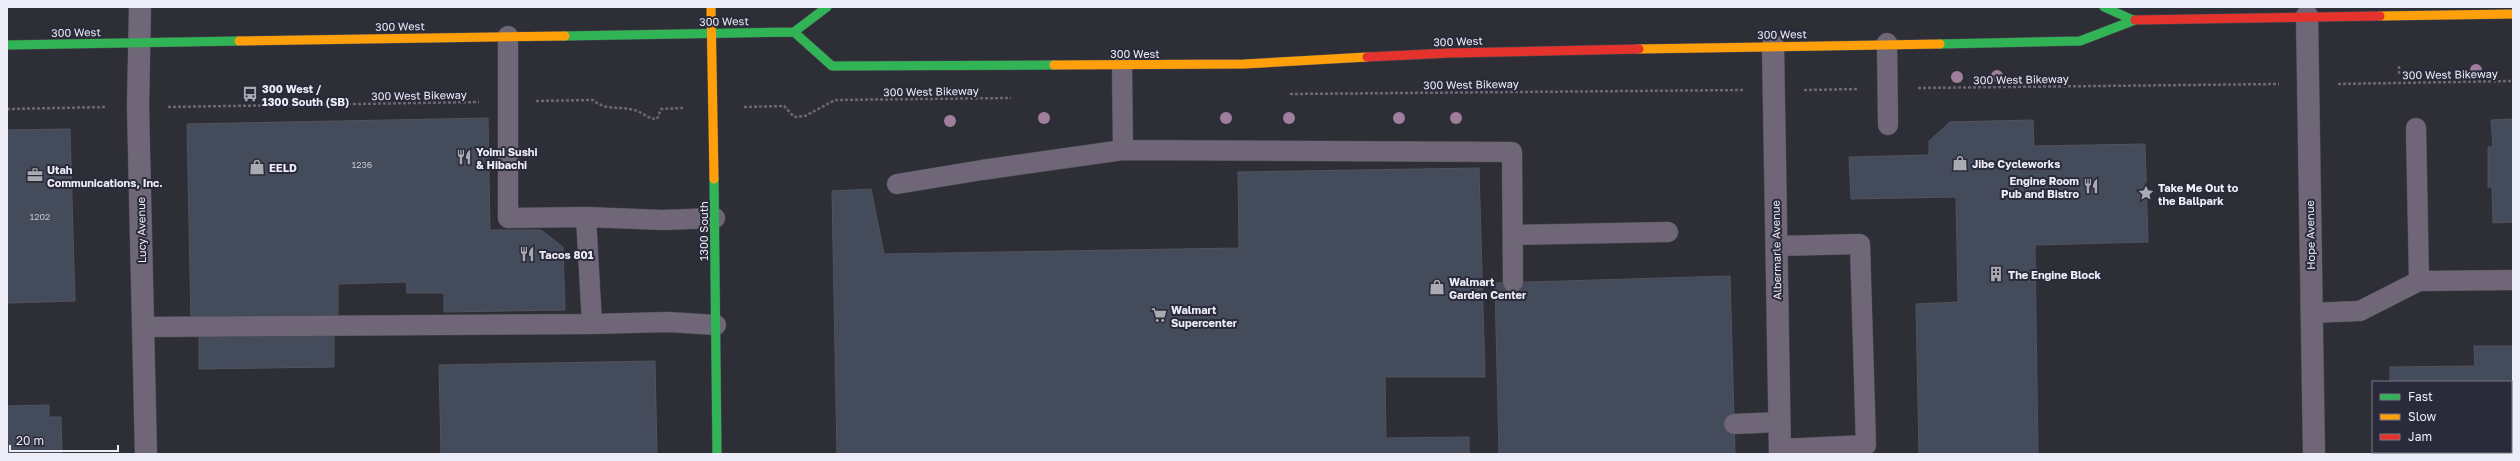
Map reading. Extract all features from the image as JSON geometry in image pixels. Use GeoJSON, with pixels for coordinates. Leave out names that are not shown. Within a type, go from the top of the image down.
{"type":"FeatureCollection","features":[{"type":"Feature","properties":{"kind":"main road","name":"1300 South"},"geometry":{"type":"LineString","coordinates":[[711,7],[717,454]]}},
{"type":"Feature","properties":{"kind":"main road"},"geometry":{"type":"LineString","coordinates":[[794,32],[827,7]]}},
{"type":"Feature","properties":{"kind":"main road","name":"300 West"},"geometry":{"type":"LineString","coordinates":[[2104,7],[2133,20]]}},
{"type":"Feature","properties":{"kind":"main road","name":"300 West"},"geometry":{"type":"LineString","coordinates":[[7,46],[794,32],[832,66],[1244,64],[1450,53],[1887,43],[2080,41],[2133,20],[2169,13],[2307,16],[2513,14]]}},
{"type":"Feature","properties":{"kind":"street","name":"Lucy Avenue"},"geometry":{"type":"LineString","coordinates":[[140,7],[138,107],[146,454]]}},
{"type":"Feature","properties":{"kind":"street","name":"Hope Avenue"},"geometry":{"type":"LineString","coordinates":[[2307,16],[2314,454]]}},
{"type":"Feature","properties":{"kind":"street","name":"Albermarle Avenue"},"geometry":{"type":"LineString","coordinates":[[1773,46],[1780,451]]}},
{"type":"Feature","properties":{"kind":"lane"},"geometry":{"type":"LineString","coordinates":[[508,36],[508,218],[586,217],[663,220],[715,218]]}},
{"type":"Feature","properties":{"kind":"lane"},"geometry":{"type":"LineString","coordinates":[[1887,43],[1888,125]]}},
{"type":"Feature","properties":{"kind":"lane"},"geometry":{"type":"LineString","coordinates":[[1122,65],[1123,150]]}},
{"type":"Feature","properties":{"kind":"lane"},"geometry":{"type":"LineString","coordinates":[[2416,128],[2419,281]]}},
{"type":"Feature","properties":{"kind":"lane"},"geometry":{"type":"LineString","coordinates":[[897,184],[990,168],[1123,150],[1512,152],[1513,282]]}},
{"type":"Feature","properties":{"kind":"lane"},"geometry":{"type":"LineString","coordinates":[[586,217],[592,324]]}},
{"type":"Feature","properties":{"kind":"lane"},"geometry":{"type":"LineString","coordinates":[[1513,235],[1668,232]]}},
{"type":"Feature","properties":{"kind":"lane"},"geometry":{"type":"LineString","coordinates":[[1776,246],[1860,244],[1866,444],[1780,451]]}},
{"type":"Feature","properties":{"kind":"lane"},"geometry":{"type":"LineString","coordinates":[[2311,313],[2360,311],[2419,281],[2513,280]]}},
{"type":"Feature","properties":{"kind":"lane"},"geometry":{"type":"LineString","coordinates":[[143,327],[592,324],[668,322],[716,325]]}},
{"type":"Feature","properties":{"kind":"lane"},"geometry":{"type":"LineString","coordinates":[[1734,424],[1780,422]]}},
{"type":"Feature","properties":{"kind":"path"},"geometry":{"type":"LineString","coordinates":[[2399,66],[2399,75]]}},
{"type":"Feature","properties":{"kind":"path","name":"300 West Bikeway"},"geometry":{"type":"LineString","coordinates":[[2387,83],[2513,81]]}},
{"type":"Feature","properties":{"kind":"path","name":"300 West Bikeway"},"geometry":{"type":"LineString","coordinates":[[1810,90],[2232,85]]}},
{"type":"Feature","properties":{"kind":"path","name":"300 West Bikeway"},"geometry":{"type":"LineString","coordinates":[[1282,94],[1741,90]]}},
{"type":"Feature","properties":{"kind":"path","name":"300 West Bikeway"},"geometry":{"type":"LineString","coordinates":[[794,116],[805,116],[835,100],[1017,98]]}},
{"type":"Feature","properties":{"kind":"path","name":"300 West Bikeway"},"geometry":{"type":"LineString","coordinates":[[175,106],[593,100],[600,107],[636,110],[650,119],[657,119]]}},
{"type":"Feature","properties":{"kind":"path"},"geometry":{"type":"LineString","coordinates":[[7,109],[97,107]]}},
{"type":"Feature","properties":{"kind":"building"},"geometry":{"type":"Polygon","coordinates":[[[488,118],[490,230],[541,230],[563,247],[565,310],[444,312],[444,293],[407,293],[406,282],[338,284],[338,320],[191,323],[187,124],[488,118]]]}},
{"type":"Feature","properties":{"kind":"building"},"geometry":{"type":"Polygon","coordinates":[[[2513,119],[2513,222],[2493,223],[2492,187],[2488,187],[2488,147],[2493,147],[2491,120],[2513,119]]]}},
{"type":"Feature","properties":{"kind":"building","name":"The Engine Block"},"geometry":{"type":"Polygon","coordinates":[[[2033,120],[2034,146],[2145,144],[2148,242],[2035,245],[2038,454],[1919,454],[1916,304],[1958,302],[1956,197],[1851,199],[1849,157],[1929,155],[1929,141],[1950,122],[2033,120]]]}},
{"type":"Feature","properties":{"kind":"building"},"geometry":{"type":"Polygon","coordinates":[[[70,129],[75,301],[7,303],[7,130],[70,129]]]}},
{"type":"Feature","properties":{"kind":"building","name":"Walmart Supercenter"},"geometry":{"type":"Polygon","coordinates":[[[1479,168],[1485,377],[1385,377],[1386,438],[1469,437],[1469,454],[837,454],[832,191],[871,189],[884,254],[1239,248],[1238,172],[1479,168]]]}},
{"type":"Feature","properties":{"kind":"building"},"geometry":{"type":"Polygon","coordinates":[[[1730,276],[1735,454],[1499,454],[1495,283],[1730,276]]]}},
{"type":"Feature","properties":{"kind":"building"},"geometry":{"type":"Polygon","coordinates":[[[334,329],[334,367],[199,369],[199,330],[334,329]]]}},
{"type":"Feature","properties":{"kind":"building"},"geometry":{"type":"Polygon","coordinates":[[[2474,346],[2513,346],[2513,453],[2391,454],[2512,453],[2512,381],[2390,381],[2390,367],[2475,366],[2474,346]]]}},
{"type":"Feature","properties":{"kind":"building"},"geometry":{"type":"Polygon","coordinates":[[[655,361],[657,454],[441,454],[439,365],[655,361]]]}},
{"type":"Feature","properties":{"kind":"building"},"geometry":{"type":"Polygon","coordinates":[[[49,405],[49,417],[61,417],[62,454],[7,454],[7,406],[49,405]]]}},
{"type":"Feature","properties":{"kind":"building"},"geometry":{"type":"Polygon","coordinates":[[[2513,453],[2513,454],[2471,454],[2513,453]]]}},
{"type":"Feature","properties":{"kind":"traffic: fast"},"geometry":{"type":"LineString","coordinates":[[565,36],[794,32],[827,7]]}},
{"type":"Feature","properties":{"kind":"traffic: fast"},"geometry":{"type":"LineString","coordinates":[[2104,7],[2133,20]]}},
{"type":"Feature","properties":{"kind":"traffic: fast"},"geometry":{"type":"LineString","coordinates":[[1940,44],[2080,41],[2135,20]]}},
{"type":"Feature","properties":{"kind":"traffic: fast"},"geometry":{"type":"LineString","coordinates":[[794,32],[832,66],[1054,65]]}},
{"type":"Feature","properties":{"kind":"traffic: fast"},"geometry":{"type":"LineString","coordinates":[[7,45],[239,41]]}},
{"type":"Feature","properties":{"kind":"traffic: fast"},"geometry":{"type":"LineString","coordinates":[[714,179],[717,454]]}},
{"type":"Feature","properties":{"kind":"traffic: slow"},"geometry":{"type":"LineString","coordinates":[[711,7],[714,179]]}},
{"type":"Feature","properties":{"kind":"traffic: slow"},"geometry":{"type":"LineString","coordinates":[[2380,16],[2513,14]]}},
{"type":"Feature","properties":{"kind":"traffic: slow"},"geometry":{"type":"LineString","coordinates":[[239,41],[565,36]]}},
{"type":"Feature","properties":{"kind":"traffic: slow"},"geometry":{"type":"LineString","coordinates":[[1639,49],[1940,44]]}},
{"type":"Feature","properties":{"kind":"traffic: slow"},"geometry":{"type":"LineString","coordinates":[[1054,65],[1244,64],[1367,57]]}},
{"type":"Feature","properties":{"kind":"traffic: jam"},"geometry":{"type":"LineString","coordinates":[[2135,20],[2380,16]]}},
{"type":"Feature","properties":{"kind":"traffic: jam"},"geometry":{"type":"LineString","coordinates":[[1367,57],[1450,53],[1639,49]]}},
{"type":"Feature","properties":{"kind":"place","name":"300 West / 1300 South (SB)"},"geometry":{"type":"Point","coordinates":[250,94]}},
{"type":"Feature","properties":{"kind":"place","name":"Yoimi Sushi & Hibachi"},"geometry":{"type":"Point","coordinates":[464,157]}},
{"type":"Feature","properties":{"kind":"place","name":"Jibe Cycleworks"},"geometry":{"type":"Point","coordinates":[1960,163]}},
{"type":"Feature","properties":{"kind":"place","name":"EELD"},"geometry":{"type":"Point","coordinates":[257,167]}},
{"type":"Feature","properties":{"kind":"place","name":"Utah Communications, Inc."},"geometry":{"type":"Point","coordinates":[35,175]}},
{"type":"Feature","properties":{"kind":"place","name":"Engine Room Pub and Bistro"},"geometry":{"type":"Point","coordinates":[2091,186]}},
{"type":"Feature","properties":{"kind":"place","name":"Take Me Out to the Ballpark"},"geometry":{"type":"Point","coordinates":[2146,193]}},
{"type":"Feature","properties":{"kind":"place","name":"Tacos 801"},"geometry":{"type":"Point","coordinates":[527,254]}},
{"type":"Feature","properties":{"kind":"place","name":"The Engine Block"},"geometry":{"type":"Point","coordinates":[1996,274]}},
{"type":"Feature","properties":{"kind":"place","name":"Walmart Garden Center"},"geometry":{"type":"Point","coordinates":[1437,287]}},
{"type":"Feature","properties":{"kind":"place","name":"Walmart Supercenter"},"geometry":{"type":"Point","coordinates":[1159,315]}}]}
